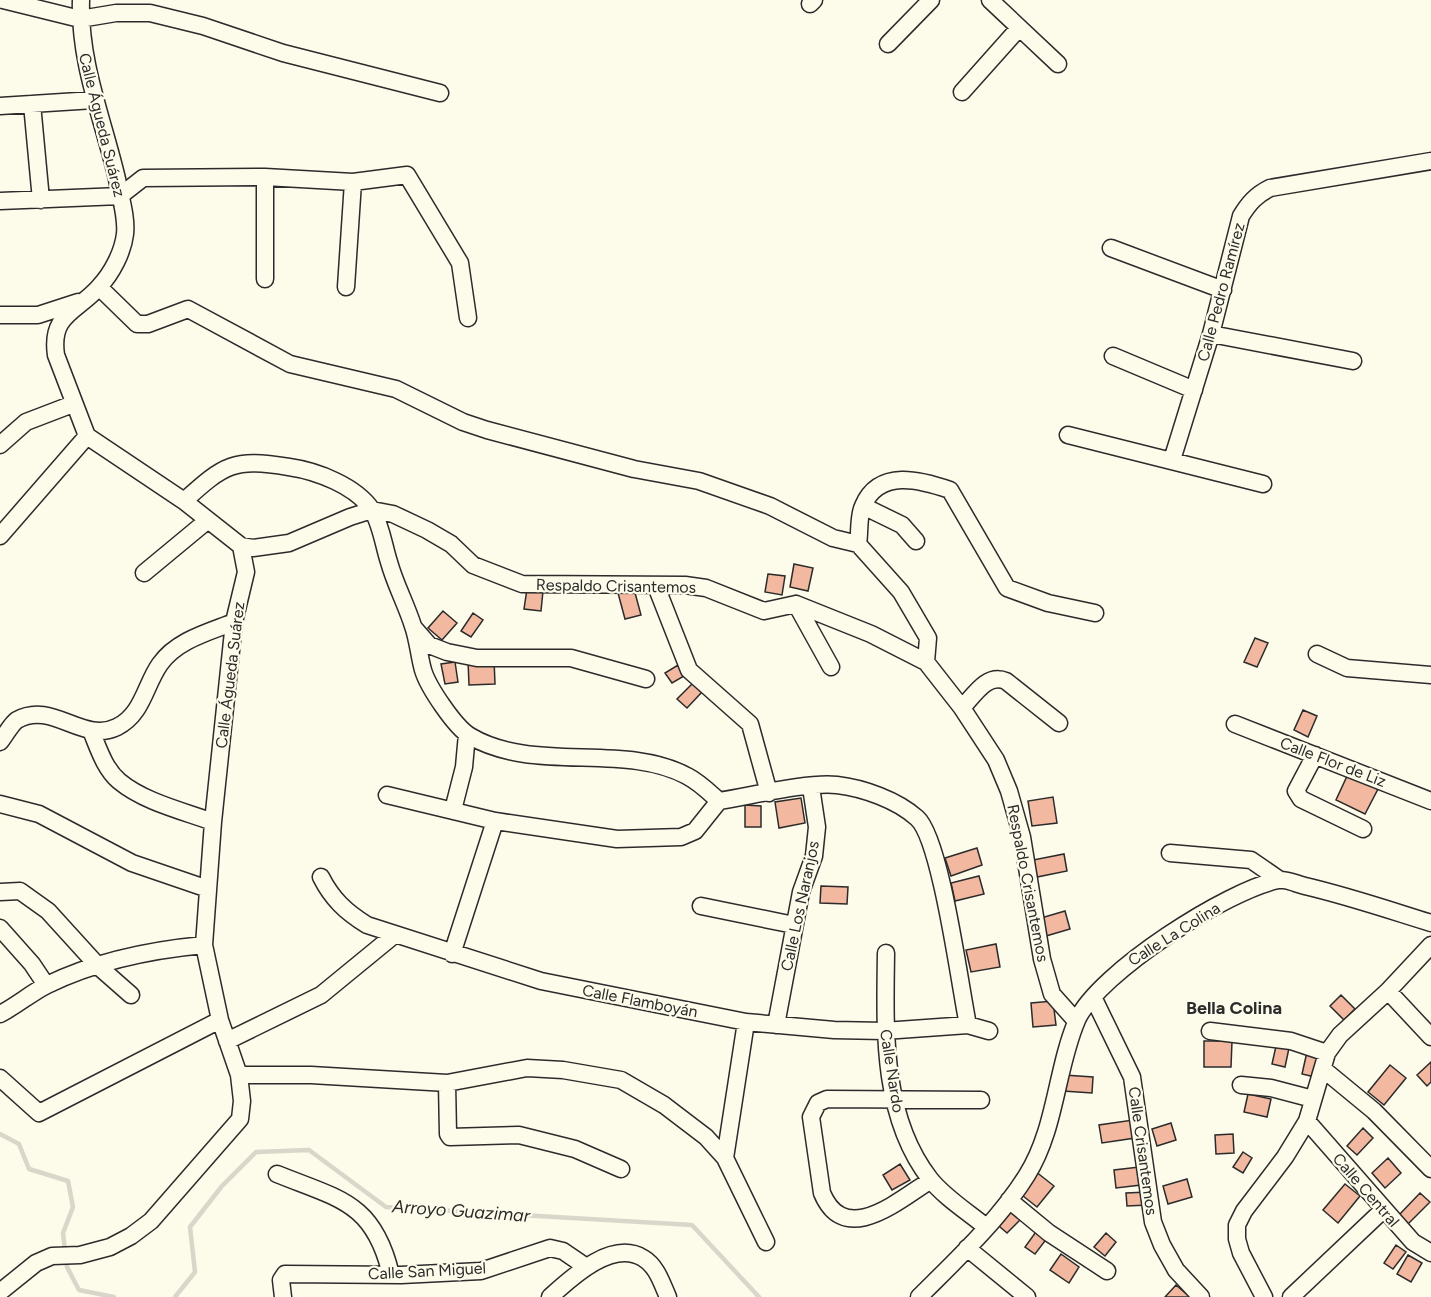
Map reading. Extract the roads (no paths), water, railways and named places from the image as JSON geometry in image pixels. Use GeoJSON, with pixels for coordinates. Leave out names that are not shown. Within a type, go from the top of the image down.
{"type":"FeatureCollection","features":[{"type":"Feature","properties":{"kind":"street"},"geometry":{"type":"LineString","coordinates":[[3,0],[80,19],[116,13],[150,13],[203,26],[284,53],[440,93]]}},
{"type":"Feature","properties":{"kind":"street","name":"Calle Águeda Suárez"},"geometry":{"type":"LineString","coordinates":[[81,0],[80,19],[84,60],[110,148],[126,230],[123,247],[99,287],[67,313],[57,330],[54,342],[73,404],[87,436]]}},
{"type":"Feature","properties":{"kind":"street"},"geometry":{"type":"LineString","coordinates":[[888,44],[931,0]]}},
{"type":"Feature","properties":{"kind":"street"},"geometry":{"type":"LineString","coordinates":[[990,0],[1058,64]]}},
{"type":"Feature","properties":{"kind":"street"},"geometry":{"type":"LineString","coordinates":[[962,92],[1019,28]]}},
{"type":"Feature","properties":{"kind":"street"},"geometry":{"type":"LineString","coordinates":[[0,106],[94,100]]}},
{"type":"Feature","properties":{"kind":"street"},"geometry":{"type":"LineString","coordinates":[[32,104],[41,200]]}},
{"type":"Feature","properties":{"kind":"street","name":"Calle Pedro Ramírez"},"geometry":{"type":"LineString","coordinates":[[1172,460],[1211,334],[1241,216],[1258,194],[1270,188],[1431,161]]}},
{"type":"Feature","properties":{"kind":"street"},"geometry":{"type":"LineString","coordinates":[[0,201],[120,196],[144,178],[265,177],[353,182],[407,175],[460,263],[468,318]]}},
{"type":"Feature","properties":{"kind":"street"},"geometry":{"type":"LineString","coordinates":[[265,177],[265,279]]}},
{"type":"Feature","properties":{"kind":"street"},"geometry":{"type":"LineString","coordinates":[[346,287],[353,182]]}},
{"type":"Feature","properties":{"kind":"street"},"geometry":{"type":"LineString","coordinates":[[1111,248],[1222,290]]}},
{"type":"Feature","properties":{"kind":"street"},"geometry":{"type":"LineString","coordinates":[[99,287],[137,324],[148,324],[188,309],[290,364],[396,389],[463,422],[487,430],[634,469],[699,481],[770,506],[833,538],[858,543],[901,592],[928,638],[926,662]]}},
{"type":"Feature","properties":{"kind":"street"},"geometry":{"type":"LineString","coordinates":[[0,315],[38,315],[84,300]]}},
{"type":"Feature","properties":{"kind":"street"},"geometry":{"type":"LineString","coordinates":[[1211,334],[1353,361]]}},
{"type":"Feature","properties":{"kind":"street"},"geometry":{"type":"LineString","coordinates":[[1113,356],[1194,390]]}},
{"type":"Feature","properties":{"kind":"street"},"geometry":{"type":"LineString","coordinates":[[0,445],[26,422],[73,404]]}},
{"type":"Feature","properties":{"kind":"street"},"geometry":{"type":"LineString","coordinates":[[1068,435],[1263,484]]}},
{"type":"Feature","properties":{"kind":"street"},"geometry":{"type":"LineString","coordinates":[[0,536],[87,436],[184,501],[241,546],[253,549],[290,543],[372,510]]}},
{"type":"Feature","properties":{"kind":"street"},"geometry":{"type":"LineString","coordinates":[[184,501],[216,472],[238,464],[266,463],[296,468],[347,487],[372,510],[398,594],[413,626],[424,673],[446,710],[467,734],[492,748],[526,754],[642,762],[685,774],[719,801]]}},
{"type":"Feature","properties":{"kind":"street"},"geometry":{"type":"LineString","coordinates":[[858,543],[863,506],[878,487],[900,478],[950,490],[1007,588],[1048,603],[1095,614]]}},
{"type":"Feature","properties":{"kind":"street"},"geometry":{"type":"LineString","coordinates":[[863,506],[902,525],[916,541]]}},
{"type":"Feature","properties":{"kind":"street","name":"Respaldo Crisantemos"},"geometry":{"type":"LineString","coordinates":[[372,510],[393,514],[427,530],[451,544],[473,565],[522,584],[685,585],[706,588],[764,611],[796,604],[871,634],[926,662],[962,708],[996,760],[1009,791],[1022,837],[1044,968],[1052,994],[1077,1021]]}},
{"type":"Feature","properties":{"kind":"street"},"geometry":{"type":"LineString","coordinates":[[144,573],[208,520]]}},
{"type":"Feature","properties":{"kind":"street","name":"Calle Águeda Suárez"},"geometry":{"type":"LineString","coordinates":[[0,1292],[36,1263],[52,1256],[80,1255],[110,1247],[131,1236],[151,1221],[240,1119],[242,1101],[239,1076],[220,1020],[204,945],[213,822],[234,622],[246,572],[241,546]]}},
{"type":"Feature","properties":{"kind":"street"},"geometry":{"type":"LineString","coordinates":[[656,586],[689,670],[750,724],[769,793]]}},
{"type":"Feature","properties":{"kind":"street"},"geometry":{"type":"LineString","coordinates":[[796,604],[831,667]]}},
{"type":"Feature","properties":{"kind":"street"},"geometry":{"type":"LineString","coordinates":[[0,742],[16,721],[40,714],[92,733],[117,728],[134,714],[144,700],[160,663],[180,644],[234,622]]}},
{"type":"Feature","properties":{"kind":"street"},"geometry":{"type":"LineString","coordinates":[[413,626],[429,645],[447,652],[477,658],[571,658],[646,679]]}},
{"type":"Feature","properties":{"kind":"street"},"geometry":{"type":"LineString","coordinates":[[1317,654],[1347,668],[1431,675]]}},
{"type":"Feature","properties":{"kind":"street"},"geometry":{"type":"LineString","coordinates":[[962,708],[989,679],[997,677],[1006,681],[1059,723]]}},
{"type":"Feature","properties":{"kind":"street","name":"Calle Flor de Liz"},"geometry":{"type":"LineString","coordinates":[[1235,724],[1431,801]]}},
{"type":"Feature","properties":{"kind":"street"},"geometry":{"type":"LineString","coordinates":[[92,733],[103,760],[119,781],[145,796],[213,822]]}},
{"type":"Feature","properties":{"kind":"street"},"geometry":{"type":"LineString","coordinates":[[453,810],[464,767],[467,734]]}},
{"type":"Feature","properties":{"kind":"street"},"geometry":{"type":"LineString","coordinates":[[1316,755],[1296,791],[1301,799],[1364,829]]}},
{"type":"Feature","properties":{"kind":"street"},"geometry":{"type":"LineString","coordinates":[[387,795],[495,821],[617,839],[681,837],[695,831],[719,801],[836,785],[868,792],[918,819],[927,833],[946,905],[968,1025]]}},
{"type":"Feature","properties":{"kind":"street","name":"Calle Los Naranjos"},"geometry":{"type":"LineString","coordinates":[[776,1025],[801,892],[814,856],[817,827],[811,787]]}},
{"type":"Feature","properties":{"kind":"street"},"geometry":{"type":"LineString","coordinates":[[0,804],[39,814],[132,863],[208,889]]}},
{"type":"Feature","properties":{"kind":"street"},"geometry":{"type":"LineString","coordinates":[[452,954],[495,821]]}},
{"type":"Feature","properties":{"kind":"street"},"geometry":{"type":"LineString","coordinates":[[1170,853],[1251,860],[1280,880],[1343,895],[1431,923]]}},
{"type":"Feature","properties":{"kind":"street","name":"Calle Flamboyán"},"geometry":{"type":"LineString","coordinates":[[321,877],[330,895],[346,912],[367,925],[393,936],[541,981],[746,1022],[884,1031],[968,1025],[989,1031]]}},
{"type":"Feature","properties":{"kind":"street","name":"Calle La Colina"},"geometry":{"type":"LineString","coordinates":[[919,1297],[967,1248],[1009,1200],[1035,1159],[1077,1021],[1112,976],[1140,954],[1239,894],[1280,880]]}},
{"type":"Feature","properties":{"kind":"street"},"geometry":{"type":"LineString","coordinates":[[0,892],[20,891],[48,911],[98,966],[131,995]]}},
{"type":"Feature","properties":{"kind":"street"},"geometry":{"type":"LineString","coordinates":[[701,906],[794,925]]}},
{"type":"Feature","properties":{"kind":"street"},"geometry":{"type":"LineString","coordinates":[[0,928],[32,964],[46,985]]}},
{"type":"Feature","properties":{"kind":"street"},"geometry":{"type":"LineString","coordinates":[[226,1041],[321,995],[393,936]]}},
{"type":"Feature","properties":{"kind":"street"},"geometry":{"type":"LineString","coordinates":[[0,1014],[46,985],[98,966],[153,950],[204,945]]}},
{"type":"Feature","properties":{"kind":"street"},"geometry":{"type":"LineString","coordinates":[[1264,1297],[1241,1253],[1237,1239],[1237,1225],[1244,1211],[1285,1157],[1306,1120],[1325,1061],[1340,1035],[1429,951]]}},
{"type":"Feature","properties":{"kind":"street","name":"Calle Nardo"},"geometry":{"type":"LineString","coordinates":[[886,953],[884,1031],[894,1099],[904,1132],[931,1180],[986,1227]]}},
{"type":"Feature","properties":{"kind":"street"},"geometry":{"type":"LineString","coordinates":[[1389,991],[1431,1037]]}},
{"type":"Feature","properties":{"kind":"street","name":"Calle Crisantemos"},"geometry":{"type":"LineString","coordinates":[[1094,999],[1132,1077],[1153,1222],[1162,1245],[1176,1270],[1201,1297]]}},
{"type":"Feature","properties":{"kind":"street"},"geometry":{"type":"LineString","coordinates":[[0,1078],[39,1113],[220,1020]]}},
{"type":"Feature","properties":{"kind":"street"},"geometry":{"type":"LineString","coordinates":[[725,1158],[746,1022]]}},
{"type":"Feature","properties":{"kind":"street"},"geometry":{"type":"LineString","coordinates":[[1210,1031],[1292,1041],[1325,1061],[1431,1169]]}},
{"type":"Feature","properties":{"kind":"street"},"geometry":{"type":"LineString","coordinates":[[239,1076],[311,1075],[447,1083],[527,1068],[563,1070],[621,1080],[664,1105],[706,1137],[725,1158],[766,1242]]}},
{"type":"Feature","properties":{"kind":"street"},"geometry":{"type":"LineString","coordinates":[[447,1083],[448,1134],[450,1137],[519,1135],[575,1149],[621,1169]]}},
{"type":"Feature","properties":{"kind":"street"},"geometry":{"type":"LineString","coordinates":[[1241,1085],[1271,1088],[1313,1099]]}},
{"type":"Feature","properties":{"kind":"street"},"geometry":{"type":"LineString","coordinates":[[931,1180],[867,1219],[851,1218],[837,1213],[826,1203],[822,1192],[811,1117],[813,1110],[827,1099],[981,1100]]}},
{"type":"Feature","properties":{"kind":"street","name":"Calle Central"},"geometry":{"type":"LineString","coordinates":[[1306,1120],[1413,1242],[1431,1253]]}},
{"type":"Feature","properties":{"kind":"street"},"geometry":{"type":"LineString","coordinates":[[277,1174],[352,1206],[373,1226],[385,1251],[391,1275]]}},
{"type":"Feature","properties":{"kind":"street"},"geometry":{"type":"LineString","coordinates":[[1009,1200],[1049,1233],[1107,1271]]}},
{"type":"Feature","properties":{"kind":"street"},"geometry":{"type":"LineString","coordinates":[[1291,1297],[1383,1210]]}},
{"type":"Feature","properties":{"kind":"street","name":"Calle San Miguel"},"geometry":{"type":"LineString","coordinates":[[283,1297],[281,1280],[285,1274],[391,1275],[481,1271],[550,1248],[563,1251],[585,1266]]}},
{"type":"Feature","properties":{"kind":"street"},"geometry":{"type":"LineString","coordinates":[[967,1248],[1027,1297]]}},
{"type":"Feature","properties":{"kind":"street"},"geometry":{"type":"LineString","coordinates":[[550,1297],[585,1266],[623,1253],[643,1258],[658,1274],[668,1297]]}},
{"type":"Feature","properties":{"kind":"waterway","name":"Arroyo Guazimar"},"geometry":{"type":"LineString","coordinates":[[0,1134],[19,1144],[29,1169],[68,1181],[73,1207],[63,1233],[65,1251]]}},
{"type":"Feature","properties":{"kind":"waterway","name":"Arroyo Guazimar"},"geometry":{"type":"LineString","coordinates":[[175,1297],[195,1272],[190,1227],[222,1186],[256,1152],[309,1150],[386,1207],[692,1225],[759,1297]]}},
{"type":"Feature","properties":{"kind":"waterway","name":"Arroyo Guazimar"},"geometry":{"type":"LineString","coordinates":[[66,1259],[67,1267],[79,1290],[114,1297]]}},
{"type":"Feature","properties":{"kind":"district","name":"Bella Colina"},"geometry":{"type":"Point","coordinates":[1234,1008]}}]}
